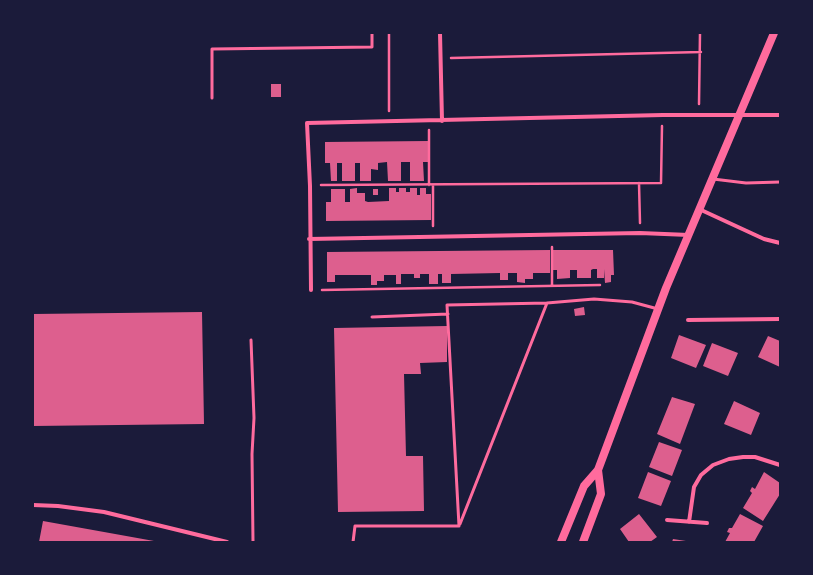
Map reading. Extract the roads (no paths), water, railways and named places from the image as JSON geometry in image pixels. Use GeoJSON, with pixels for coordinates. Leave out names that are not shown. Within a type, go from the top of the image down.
{"type":"FeatureCollection","features":[{"type":"Feature","properties":{"kind":"main road"},"geometry":{"type":"LineString","coordinates":[[561,542],[584,486],[598,470],[658,309],[774,33]]}},
{"type":"Feature","properties":{"kind":"main road"},"geometry":{"type":"LineString","coordinates":[[583,542],[601,494],[598,470]]}},
{"type":"Feature","properties":{"kind":"street"},"geometry":{"type":"LineString","coordinates":[[440,33],[442,121]]}},
{"type":"Feature","properties":{"kind":"street"},"geometry":{"type":"LineString","coordinates":[[311,290],[309,239],[310,186],[307,123],[663,115],[780,115]]}},
{"type":"Feature","properties":{"kind":"street"},"geometry":{"type":"LineString","coordinates":[[699,209],[764,239],[780,243]]}},
{"type":"Feature","properties":{"kind":"street"},"geometry":{"type":"LineString","coordinates":[[309,239],[640,233],[688,235]]}},
{"type":"Feature","properties":{"kind":"street"},"geometry":{"type":"LineString","coordinates":[[688,320],[780,319]]}},
{"type":"Feature","properties":{"kind":"street"},"geometry":{"type":"LineString","coordinates":[[689,522],[694,487],[701,475],[713,465],[729,459],[756,457],[780,465]]}},
{"type":"Feature","properties":{"kind":"street"},"geometry":{"type":"LineString","coordinates":[[33,505],[58,506],[104,512],[227,542]]}},
{"type":"Feature","properties":{"kind":"street"},"geometry":{"type":"LineString","coordinates":[[667,520],[707,523]]}},
{"type":"Feature","properties":{"kind":"lane"},"geometry":{"type":"LineString","coordinates":[[212,98],[212,49],[372,47],[372,33]]}},
{"type":"Feature","properties":{"kind":"lane"},"geometry":{"type":"LineString","coordinates":[[713,179],[746,183],[780,182]]}},
{"type":"Feature","properties":{"kind":"lane"},"geometry":{"type":"LineString","coordinates":[[459,526],[448,305],[610,300],[632,302],[658,309]]}},
{"type":"Feature","properties":{"kind":"lane"},"geometry":{"type":"LineString","coordinates":[[459,526],[547,302]]}},
{"type":"Feature","properties":{"kind":"lane"},"geometry":{"type":"LineString","coordinates":[[372,317],[448,314]]}},
{"type":"Feature","properties":{"kind":"lane"},"geometry":{"type":"LineString","coordinates":[[251,340],[254,418],[252,454],[253,542]]}},
{"type":"Feature","properties":{"kind":"lane"},"geometry":{"type":"LineString","coordinates":[[353,542],[355,526],[459,526]]}}]}
